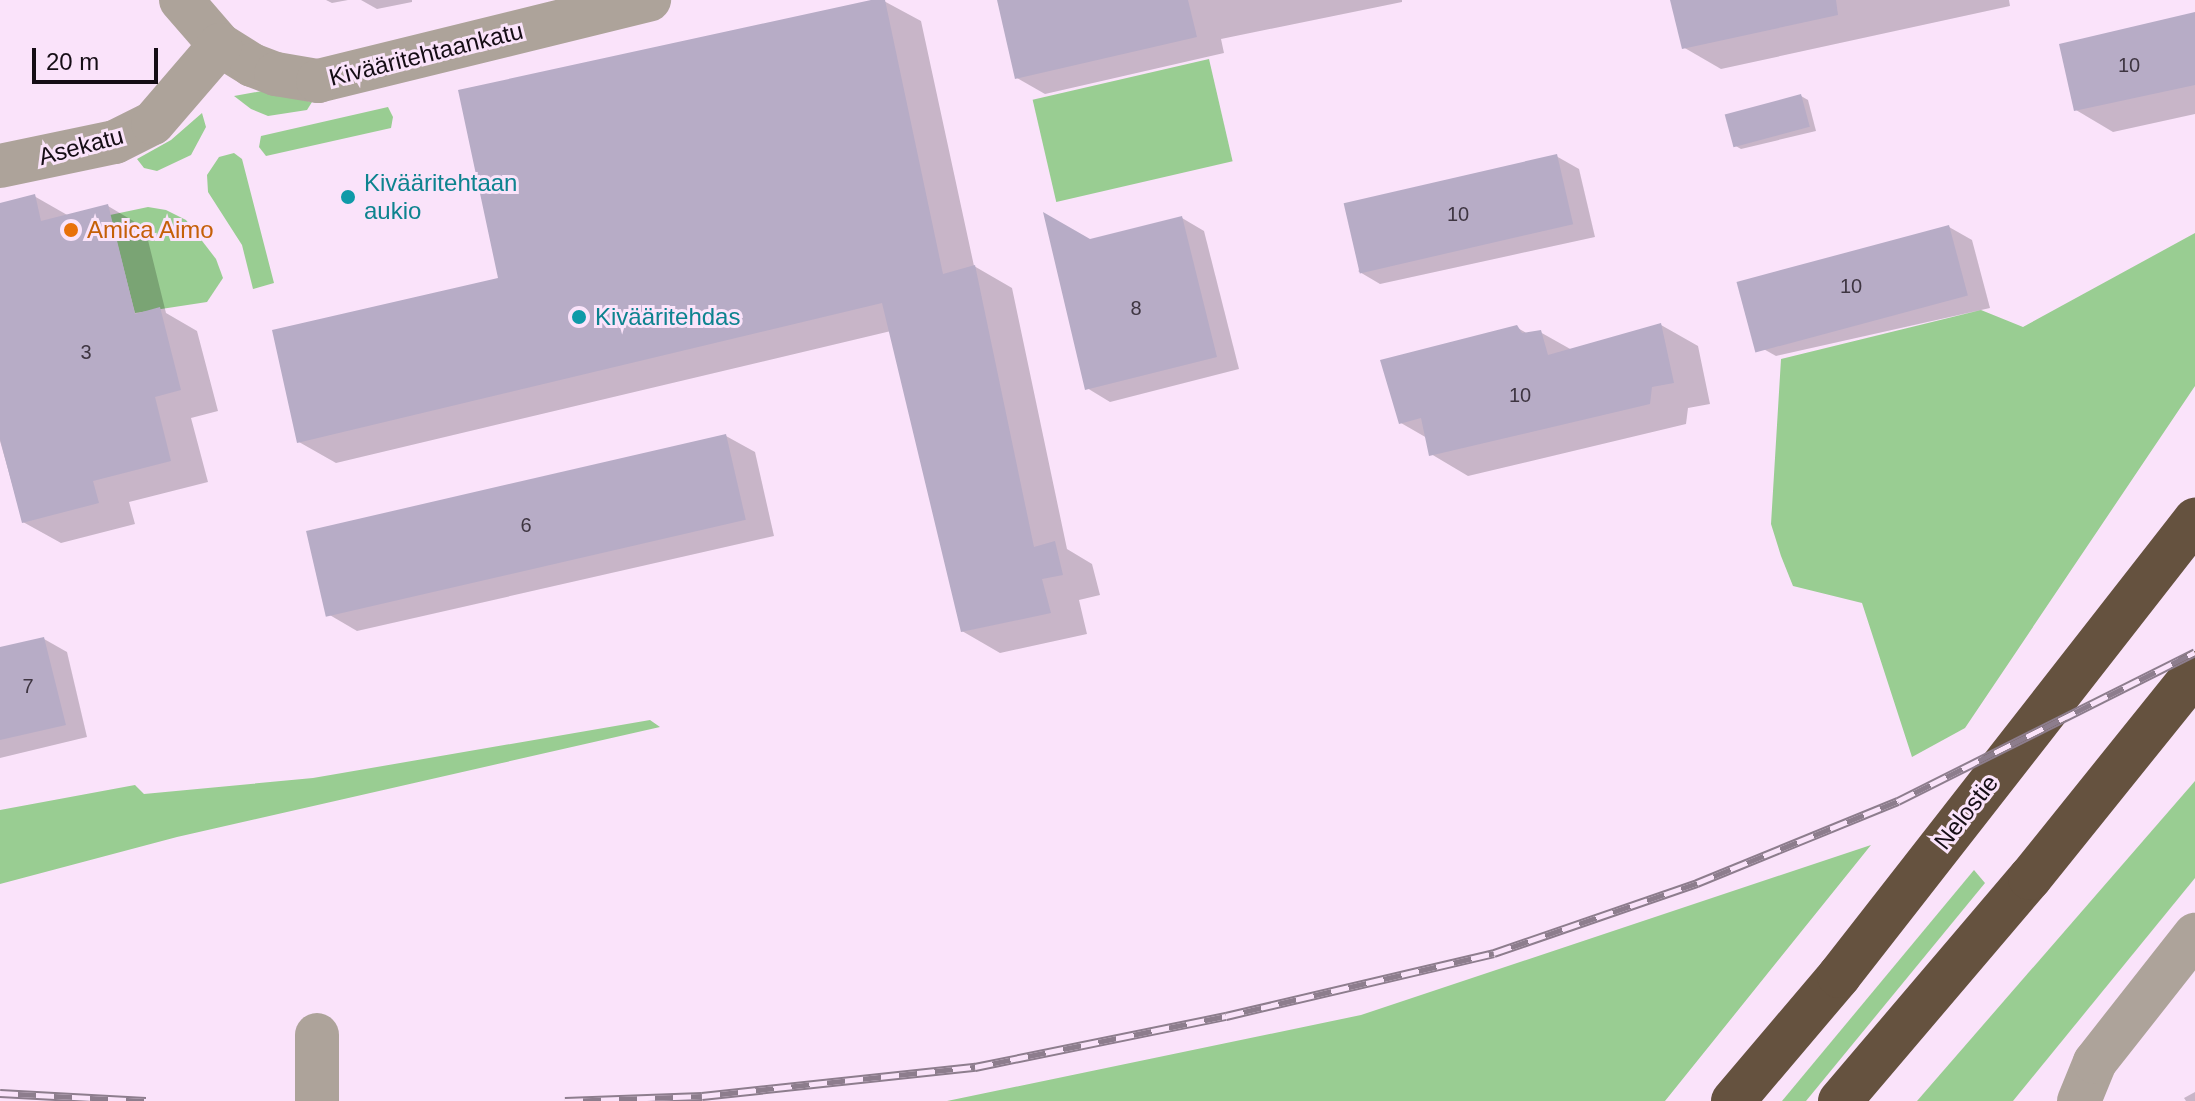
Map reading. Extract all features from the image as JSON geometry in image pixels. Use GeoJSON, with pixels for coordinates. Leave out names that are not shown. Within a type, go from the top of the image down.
{"type":"FeatureCollection","features":[{"type":"Feature","properties":{"kind":"highway","name":"Nelostie"},"geometry":{"type":"LineString","coordinates":[[1733,1101],[1839,976],[2192,517]]}},
{"type":"Feature","properties":{"kind":"highway"},"geometry":{"type":"LineString","coordinates":[[1840,1101],[2030,878],[2195,673]]}},
{"type":"Feature","properties":{"kind":"street","name":"Kivääritehtaankatu"},"geometry":{"type":"LineString","coordinates":[[181,0],[220,45],[252,65],[276,74],[318,81],[649,0]]}},
{"type":"Feature","properties":{"kind":"street","name":"Asekatu"},"geometry":{"type":"LineString","coordinates":[[0,166],[115,142],[153,123],[220,45]]}},
{"type":"Feature","properties":{"kind":"street"},"geometry":{"type":"LineString","coordinates":[[2079,1101],[2095,1062],[2195,935]]}},
{"type":"Feature","properties":{"kind":"street"},"geometry":{"type":"LineString","coordinates":[[317,1035],[317,1101]]}},
{"type":"Feature","properties":{"kind":"green space"},"geometry":{"type":"Polygon","coordinates":[[[1209,59],[1233,161],[1056,202],[1033,100],[1209,59]]]}},
{"type":"Feature","properties":{"kind":"green space"},"geometry":{"type":"Polygon","coordinates":[[[262,91],[312,102],[307,110],[268,116],[251,109],[234,96],[262,91]]]}},
{"type":"Feature","properties":{"kind":"green space"},"geometry":{"type":"Polygon","coordinates":[[[388,107],[393,117],[391,128],[266,156],[259,147],[261,136],[388,107]]]}},
{"type":"Feature","properties":{"kind":"green space"},"geometry":{"type":"Polygon","coordinates":[[[202,113],[206,127],[191,155],[157,171],[144,168],[137,159],[171,140],[202,113]]]}},
{"type":"Feature","properties":{"kind":"green space"},"geometry":{"type":"Polygon","coordinates":[[[234,153],[242,159],[274,283],[253,289],[242,245],[208,192],[207,175],[219,157],[234,153]]]}},
{"type":"Feature","properties":{"kind":"green space"},"geometry":{"type":"Polygon","coordinates":[[[148,207],[166,210],[186,220],[216,259],[223,278],[207,302],[135,313],[110,215],[148,207]]]}},
{"type":"Feature","properties":{"kind":"green space"},"geometry":{"type":"Polygon","coordinates":[[[2195,233],[2195,386],[1965,728],[1912,757],[1862,603],[1793,586],[1781,556],[1771,524],[1781,359],[1981,310],[2023,327],[2195,233]]]}},
{"type":"Feature","properties":{"kind":"green space"},"geometry":{"type":"Polygon","coordinates":[[[650,720],[660,727],[177,837],[0,884],[0,810],[135,785],[144,794],[313,778],[650,720]]]}},
{"type":"Feature","properties":{"kind":"green space"},"geometry":{"type":"Polygon","coordinates":[[[2195,781],[2195,878],[2013,1101],[1917,1101],[2195,781]]]}},
{"type":"Feature","properties":{"kind":"green space"},"geometry":{"type":"Polygon","coordinates":[[[1871,845],[1665,1101],[947,1101],[1361,1015],[1871,845]]]}},
{"type":"Feature","properties":{"kind":"green space"},"geometry":{"type":"Polygon","coordinates":[[[1974,870],[1985,883],[1806,1101],[1782,1101],[1974,870]]]}},
{"type":"Feature","properties":{"kind":"building","name":"Kivääritehdas"},"geometry":{"type":"Polygon","coordinates":[[[871,0],[885,0],[943,274],[975,265],[1034,547],[1055,541],[1063,575],[1042,579],[1051,613],[961,632],[882,303],[297,443],[272,330],[498,278],[458,90],[871,0]]]}},
{"type":"Feature","properties":{"kind":"building"},"geometry":{"type":"Polygon","coordinates":[[[997,0],[1188,0],[1197,37],[1015,79],[997,0]]]}},
{"type":"Feature","properties":{"kind":"building"},"geometry":{"type":"Polygon","coordinates":[[[1670,0],[1836,0],[1838,15],[1682,49],[1670,0]]]}},
{"type":"Feature","properties":{"kind":"building"},"geometry":{"type":"Polygon","coordinates":[[[2195,12],[2195,85],[2074,111],[2059,44],[2195,12]]]}},
{"type":"Feature","properties":{"kind":"building"},"geometry":{"type":"Polygon","coordinates":[[[1801,94],[1810,127],[1733,147],[1725,114],[1801,94]]]}},
{"type":"Feature","properties":{"kind":"building"},"geometry":{"type":"Polygon","coordinates":[[[1557,154],[1573,224],[1360,273],[1344,203],[1557,154]]]}},
{"type":"Feature","properties":{"kind":"building"},"geometry":{"type":"Polygon","coordinates":[[[35,194],[41,221],[108,204],[135,314],[160,307],[181,390],[155,397],[171,461],[93,481],[99,503],[22,523],[0,439],[0,203],[35,194]]]}},
{"type":"Feature","properties":{"kind":"building"},"geometry":{"type":"Polygon","coordinates":[[[1043,212],[1090,239],[1182,216],[1217,357],[1085,390],[1043,212]]]}},
{"type":"Feature","properties":{"kind":"building"},"geometry":{"type":"Polygon","coordinates":[[[1949,225],[1968,296],[1755,352],[1736,282],[1949,225]]]}},
{"type":"Feature","properties":{"kind":"building"},"geometry":{"type":"Polygon","coordinates":[[[1661,323],[1674,383],[1652,387],[1650,404],[1429,456],[1421,418],[1399,424],[1380,360],[1517,325],[1522,333],[1541,330],[1548,355],[1661,323]]]}},
{"type":"Feature","properties":{"kind":"building"},"geometry":{"type":"Polygon","coordinates":[[[726,434],[746,520],[326,617],[306,531],[726,434]]]}},
{"type":"Feature","properties":{"kind":"building"},"geometry":{"type":"Polygon","coordinates":[[[44,637],[66,725],[0,740],[0,647],[44,637]]]}},
{"type":"Feature","properties":{"kind":"railway"},"geometry":{"type":"LineString","coordinates":[[565,1101],[702,1096],[975,1067],[1226,1016],[1494,953],[1697,883],[1898,801],[2195,652]]}},
{"type":"Feature","properties":{"kind":"railway"},"geometry":{"type":"LineString","coordinates":[[0,1093],[146,1101]]}},
{"type":"Feature","properties":{"kind":"place","name":"Kivääritehtaan aukio"},"geometry":{"type":"Point","coordinates":[348,197]}},
{"type":"Feature","properties":{"kind":"place","name":"Amica Aimo"},"geometry":{"type":"Point","coordinates":[71,230]}},
{"type":"Feature","properties":{"kind":"place","name":"Kivääritehdas"},"geometry":{"type":"Point","coordinates":[579,317]}}]}
